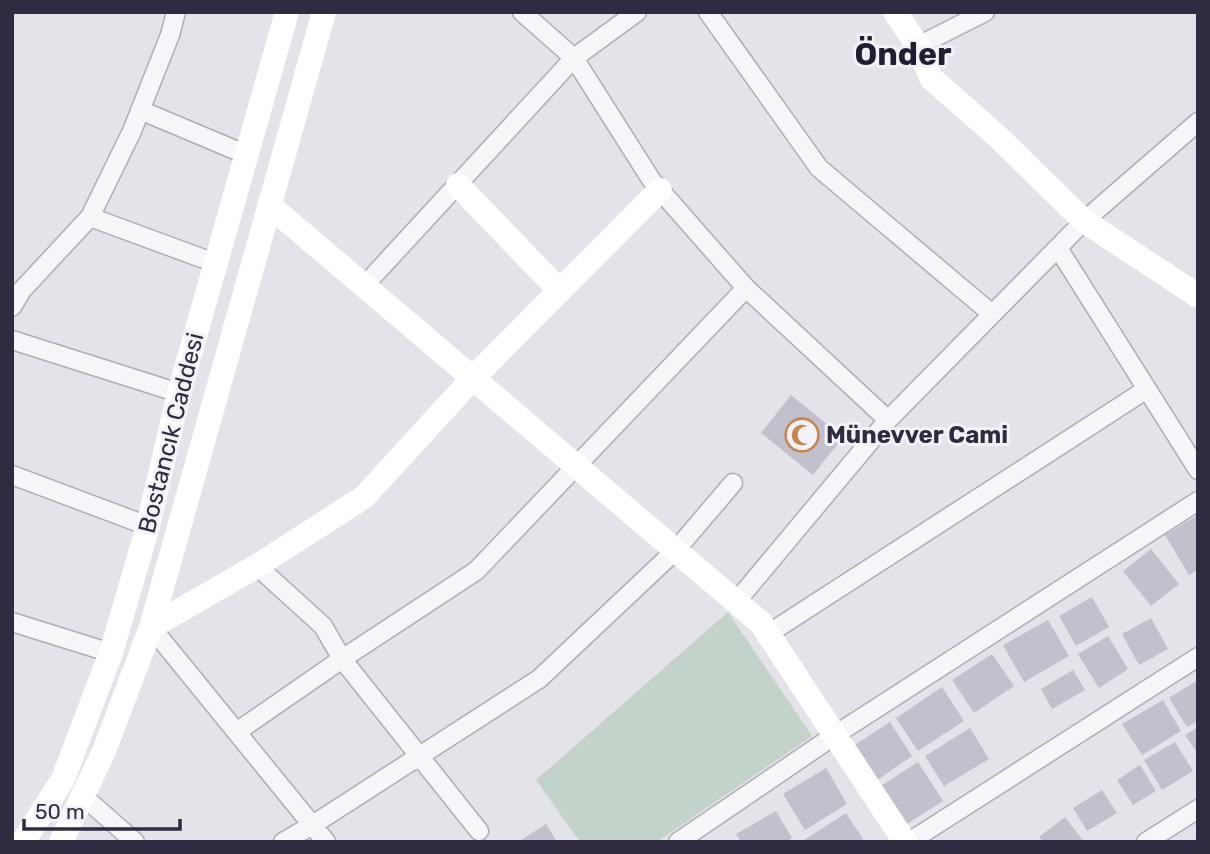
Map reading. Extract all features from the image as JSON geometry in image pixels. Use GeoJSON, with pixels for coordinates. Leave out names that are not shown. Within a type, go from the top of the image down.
{"type":"FeatureCollection","features":[{"type":"Feature","properties":{"kind":"street"},"geometry":{"type":"LineString","coordinates":[[12,307],[22,290],[90,217],[140,110],[170,35],[176,12]]}},
{"type":"Feature","properties":{"kind":"street","name":"Bostancık Caddesi"},"geometry":{"type":"LineString","coordinates":[[23,842],[63,779],[111,653],[148,526],[215,263],[288,12]]}},
{"type":"Feature","properties":{"kind":"street","name":"Bostancık Caddesi"},"geometry":{"type":"LineString","coordinates":[[61,842],[104,751],[151,627],[324,12]]}},
{"type":"Feature","properties":{"kind":"street"},"geometry":{"type":"LineString","coordinates":[[522,12],[574,58],[652,181],[746,288],[888,420]]}},
{"type":"Feature","properties":{"kind":"street"},"geometry":{"type":"LineString","coordinates":[[364,286],[574,58],[637,12]]}},
{"type":"Feature","properties":{"kind":"street"},"geometry":{"type":"LineString","coordinates":[[708,12],[819,168],[992,314]]}},
{"type":"Feature","properties":{"kind":"street"},"geometry":{"type":"LineString","coordinates":[[895,12],[918,47],[931,78],[998,136],[1084,222],[1193,286]]}},
{"type":"Feature","properties":{"kind":"street"},"geometry":{"type":"LineString","coordinates":[[918,47],[985,12]]}},
{"type":"Feature","properties":{"kind":"street"},"geometry":{"type":"LineString","coordinates":[[140,110],[247,155]]}},
{"type":"Feature","properties":{"kind":"street"},"geometry":{"type":"LineString","coordinates":[[736,602],[888,420],[1084,222],[1198,122]]}},
{"type":"Feature","properties":{"kind":"street"},"geometry":{"type":"LineString","coordinates":[[458,185],[560,291]]}},
{"type":"Feature","properties":{"kind":"street"},"geometry":{"type":"LineString","coordinates":[[326,842],[151,627],[257,566],[364,497],[473,379],[660,190]]}},
{"type":"Feature","properties":{"kind":"street"},"geometry":{"type":"LineString","coordinates":[[269,205],[761,623],[907,842],[1198,657]]}},
{"type":"Feature","properties":{"kind":"street"},"geometry":{"type":"LineString","coordinates":[[90,217],[215,263]]}},
{"type":"Feature","properties":{"kind":"street"},"geometry":{"type":"LineString","coordinates":[[1058,248],[1198,470]]}},
{"type":"Feature","properties":{"kind":"street"},"geometry":{"type":"LineString","coordinates":[[238,731],[477,571],[746,288]]}},
{"type":"Feature","properties":{"kind":"street"},"geometry":{"type":"LineString","coordinates":[[12,340],[180,393]]}},
{"type":"Feature","properties":{"kind":"street"},"geometry":{"type":"LineString","coordinates":[[768,634],[1147,389]]}},
{"type":"Feature","properties":{"kind":"street"},"geometry":{"type":"LineString","coordinates":[[12,475],[148,526]]}},
{"type":"Feature","properties":{"kind":"street"},"geometry":{"type":"LineString","coordinates":[[283,842],[539,679],[676,551],[733,483]]}},
{"type":"Feature","properties":{"kind":"street"},"geometry":{"type":"LineString","coordinates":[[678,842],[835,735],[1198,501]]}},
{"type":"Feature","properties":{"kind":"street"},"geometry":{"type":"LineString","coordinates":[[257,566],[323,626],[342,659],[480,831]]}},
{"type":"Feature","properties":{"kind":"street"},"geometry":{"type":"LineString","coordinates":[[12,622],[111,653]]}},
{"type":"Feature","properties":{"kind":"street"},"geometry":{"type":"LineString","coordinates":[[83,796],[135,842]]}},
{"type":"Feature","properties":{"kind":"street"},"geometry":{"type":"LineString","coordinates":[[1146,842],[1198,809]]}},
{"type":"Feature","properties":{"kind":"shaded area"},"geometry":{"type":"Polygon","coordinates":[[[728,612],[812,736],[657,842],[580,842],[536,780],[728,612]]]}},
{"type":"Feature","properties":{"kind":"building","name":"Münevver Cami"},"geometry":{"type":"Polygon","coordinates":[[[791,395],[843,437],[813,475],[761,433],[791,395]]]}},
{"type":"Feature","properties":{"kind":"building"},"geometry":{"type":"Polygon","coordinates":[[[1198,515],[1198,570],[1189,575],[1165,535],[1198,515]]]}},
{"type":"Feature","properties":{"kind":"building"},"geometry":{"type":"Polygon","coordinates":[[[1151,549],[1179,584],[1151,606],[1123,571],[1151,549]]]}},
{"type":"Feature","properties":{"kind":"building"},"geometry":{"type":"Polygon","coordinates":[[[1092,597],[1109,627],[1076,646],[1059,616],[1092,597]]]}},
{"type":"Feature","properties":{"kind":"building"},"geometry":{"type":"Polygon","coordinates":[[[1151,618],[1168,649],[1139,665],[1122,634],[1151,618]]]}},
{"type":"Feature","properties":{"kind":"building"},"geometry":{"type":"Polygon","coordinates":[[[1048,620],[1069,656],[1024,682],[1003,645],[1048,620]]]}},
{"type":"Feature","properties":{"kind":"building"},"geometry":{"type":"Polygon","coordinates":[[[1108,636],[1128,669],[1099,688],[1078,654],[1108,636]]]}},
{"type":"Feature","properties":{"kind":"building"},"geometry":{"type":"Polygon","coordinates":[[[992,654],[1014,686],[974,713],[952,680],[992,654]]]}},
{"type":"Feature","properties":{"kind":"building"},"geometry":{"type":"Polygon","coordinates":[[[1073,670],[1085,690],[1052,709],[1041,689],[1073,670]]]}},
{"type":"Feature","properties":{"kind":"building"},"geometry":{"type":"Polygon","coordinates":[[[1198,680],[1198,721],[1187,727],[1169,698],[1198,680]]]}},
{"type":"Feature","properties":{"kind":"building"},"geometry":{"type":"Polygon","coordinates":[[[942,687],[964,721],[918,751],[896,718],[942,687]]]}},
{"type":"Feature","properties":{"kind":"building"},"geometry":{"type":"Polygon","coordinates":[[[1163,700],[1181,731],[1142,755],[1122,724],[1163,700]]]}},
{"type":"Feature","properties":{"kind":"building"},"geometry":{"type":"Polygon","coordinates":[[[890,722],[912,756],[873,783],[850,748],[890,722]]]}},
{"type":"Feature","properties":{"kind":"building"},"geometry":{"type":"Polygon","coordinates":[[[1198,727],[1198,754],[1185,735],[1198,727]]]}},
{"type":"Feature","properties":{"kind":"building"},"geometry":{"type":"Polygon","coordinates":[[[970,728],[989,759],[944,786],[925,756],[970,728]]]}},
{"type":"Feature","properties":{"kind":"building"},"geometry":{"type":"Polygon","coordinates":[[[1175,742],[1193,771],[1162,790],[1144,760],[1175,742]]]}},
{"type":"Feature","properties":{"kind":"building"},"geometry":{"type":"Polygon","coordinates":[[[918,762],[943,801],[901,828],[876,789],[918,762]]]}},
{"type":"Feature","properties":{"kind":"building"},"geometry":{"type":"Polygon","coordinates":[[[1140,765],[1156,791],[1133,805],[1117,780],[1140,765]]]}},
{"type":"Feature","properties":{"kind":"building"},"geometry":{"type":"Polygon","coordinates":[[[826,768],[847,804],[805,830],[783,794],[826,768]]]}},
{"type":"Feature","properties":{"kind":"building"},"geometry":{"type":"Polygon","coordinates":[[[1102,790],[1117,813],[1087,831],[1073,808],[1102,790]]]}},
{"type":"Feature","properties":{"kind":"building"},"geometry":{"type":"Polygon","coordinates":[[[776,811],[792,838],[786,842],[741,842],[736,834],[776,811]]]}},
{"type":"Feature","properties":{"kind":"building"},"geometry":{"type":"Polygon","coordinates":[[[846,813],[863,839],[858,842],[801,842],[846,813]]]}},
{"type":"Feature","properties":{"kind":"building"},"geometry":{"type":"Polygon","coordinates":[[[1065,817],[1084,842],[1043,842],[1039,837],[1065,817]]]}},
{"type":"Feature","properties":{"kind":"building"},"geometry":{"type":"Polygon","coordinates":[[[546,824],[557,842],[518,842],[546,824]]]}},
{"type":"Feature","properties":{"kind":"place","name":"Münevver Cami"},"geometry":{"type":"Point","coordinates":[802,435]}},
{"type":"Feature","properties":{"kind":"district","name":"Önder"},"geometry":{"type":"Point","coordinates":[903,54]}}]}
